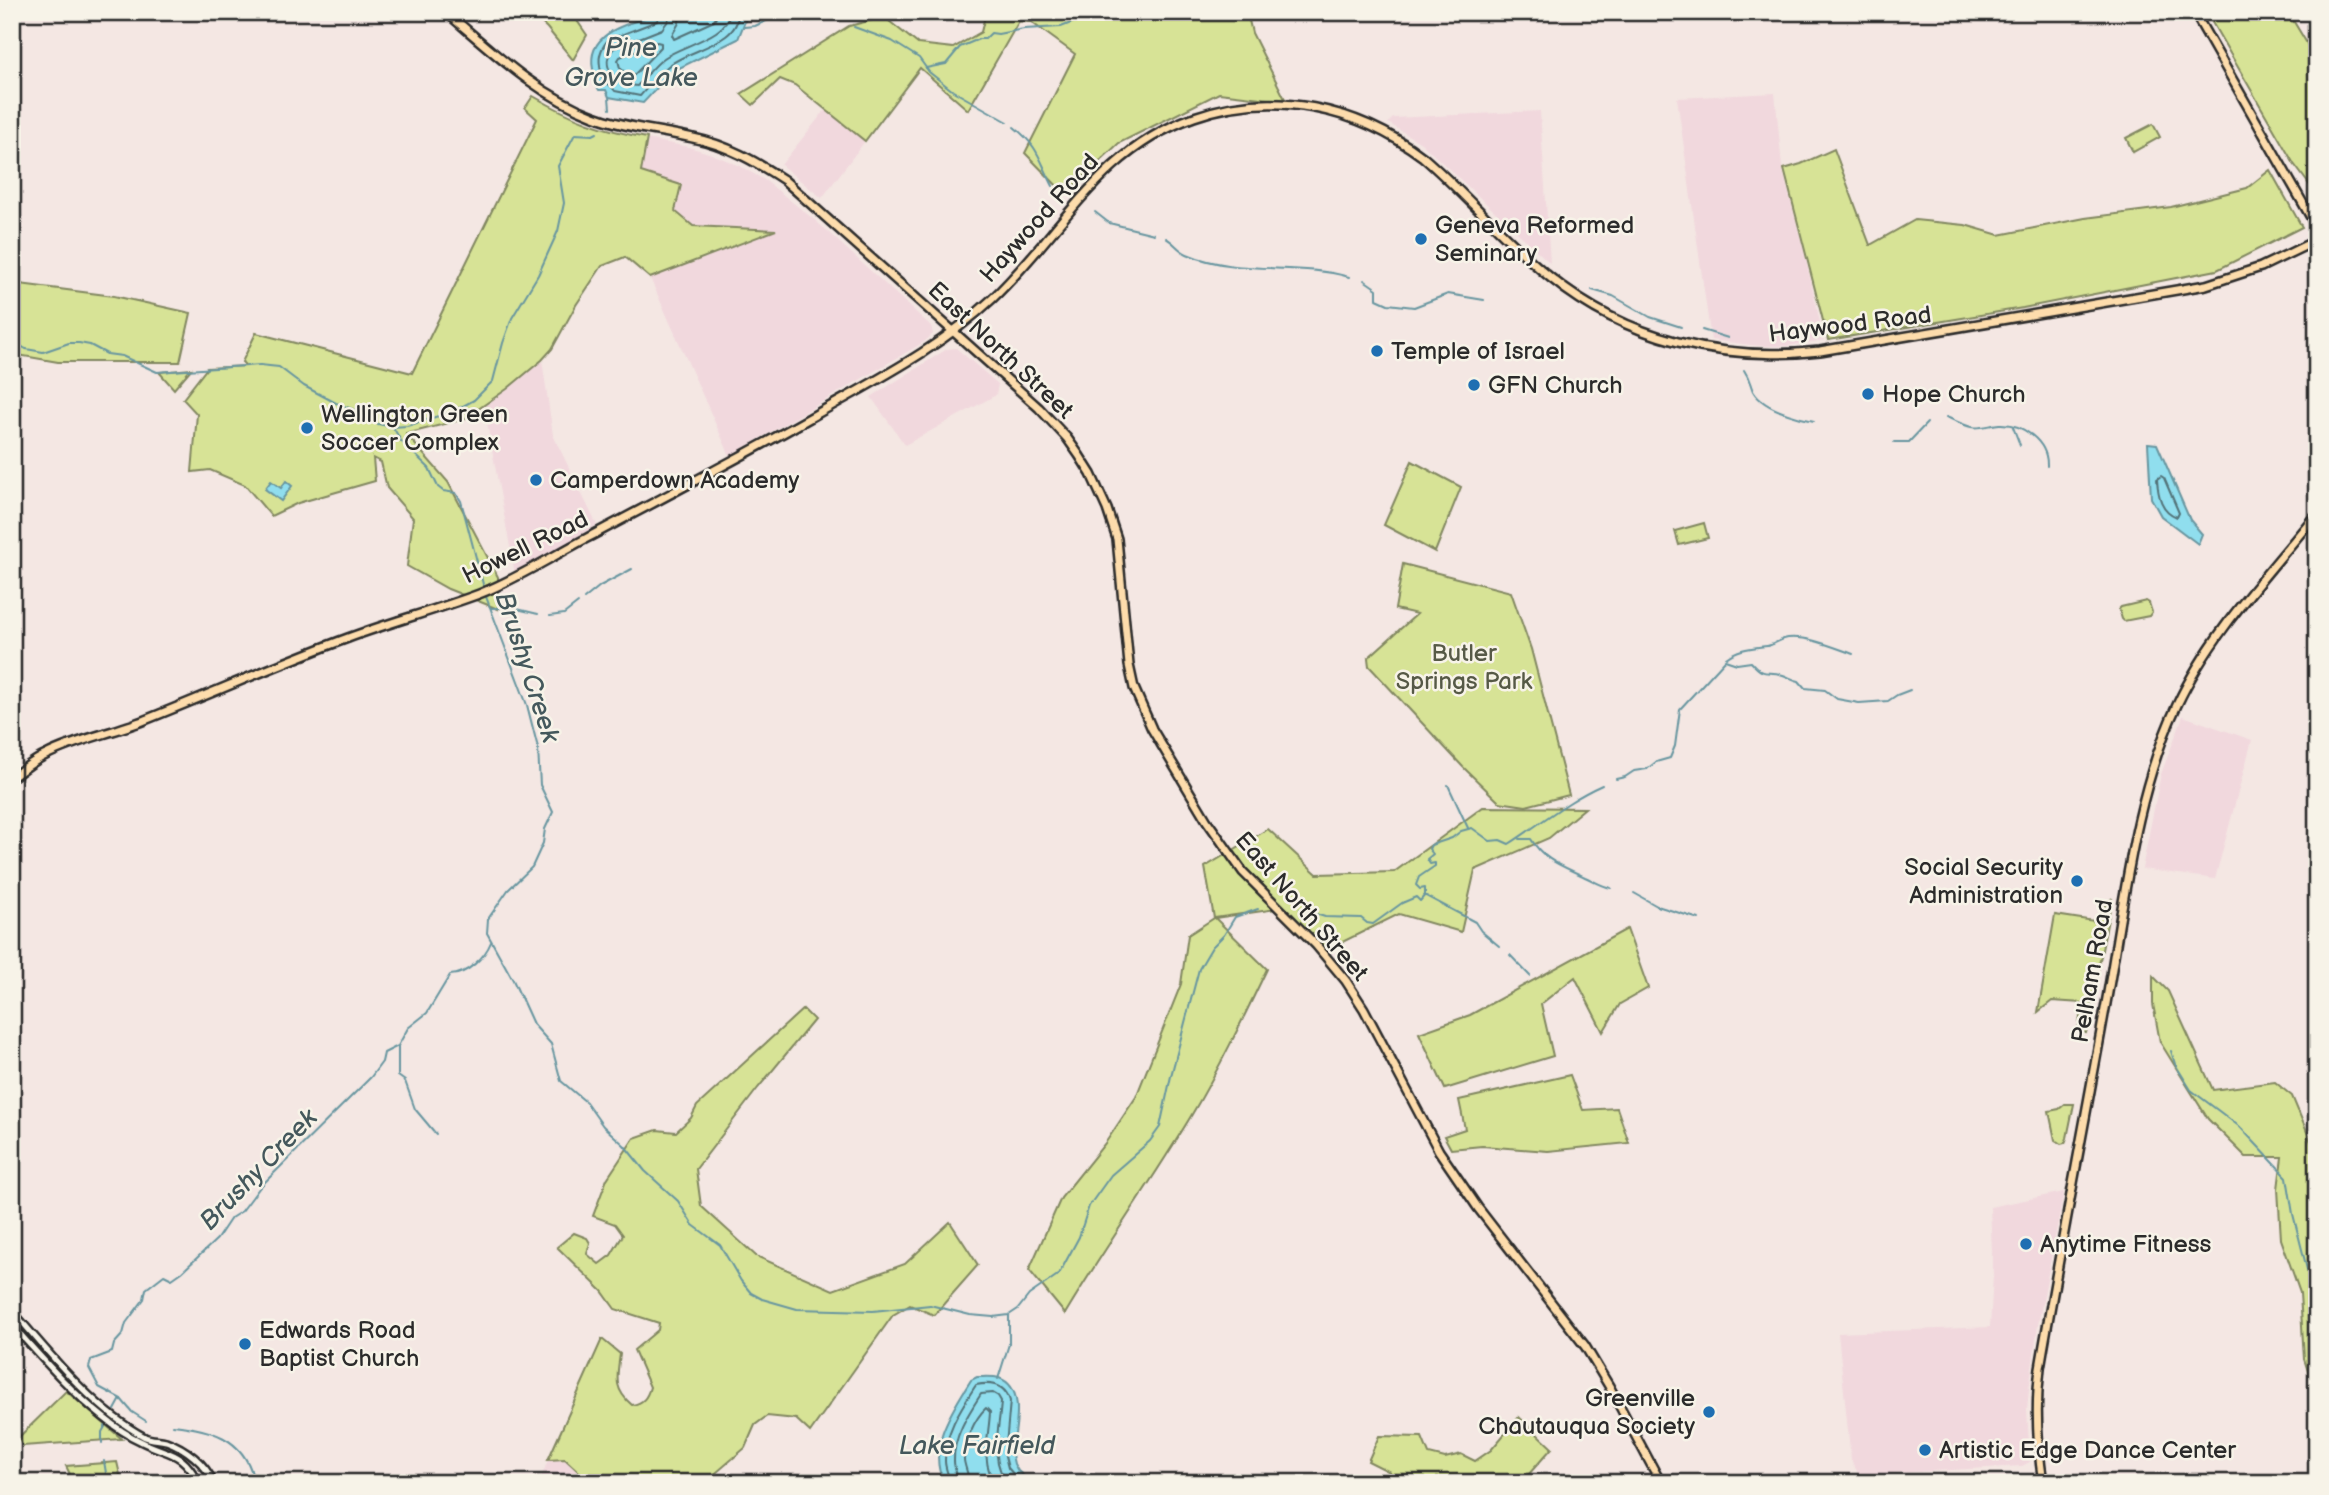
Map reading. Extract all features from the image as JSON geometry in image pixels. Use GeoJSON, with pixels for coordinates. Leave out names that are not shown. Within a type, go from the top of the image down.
{"type":"FeatureCollection","features":[{"type":"Feature","properties":{"kind":"main road","name":"East North Street"},"geometry":{"type":"LineString","coordinates":[[446,12],[536,86],[571,106],[612,122],[713,143],[760,164],[800,193],[1044,414],[1079,455],[1101,494],[1117,539],[1129,665],[1134,688],[1152,729],[1207,821],[1243,872],[1324,953],[1346,981],[1439,1152],[1478,1208],[1585,1346],[1661,1483]]}},
{"type":"Feature","properties":{"kind":"main road"},"geometry":{"type":"LineString","coordinates":[[2194,12],[2317,228]]}},
{"type":"Feature","properties":{"kind":"main road","name":"Haywood Road"},"geometry":{"type":"LineString","coordinates":[[953,331],[994,298],[1101,175],[1134,148],[1164,129],[1192,118],[1229,107],[1260,104],[1294,104],[1346,114],[1387,132],[1434,167],[1529,259],[1578,299],[1617,321],[1652,336],[1711,350],[1779,355],[1820,351],[2109,302],[2226,280],[2261,267],[2317,240]]}},
{"type":"Feature","properties":{"kind":"main road","name":"Howell Road"},"geometry":{"type":"LineString","coordinates":[[12,778],[45,755],[142,721],[353,636],[500,585],[757,448],[926,351],[953,331]]}},
{"type":"Feature","properties":{"kind":"main road","name":"Pelham Road"},"geometry":{"type":"LineString","coordinates":[[2043,1483],[2036,1421],[2040,1370],[2131,860],[2152,768],[2177,704],[2207,652],[2317,513]]}},
{"type":"Feature","properties":{"kind":"street"},"geometry":{"type":"LineString","coordinates":[[12,1310],[93,1399],[145,1437],[164,1441],[187,1451],[209,1472],[214,1483]]}},
{"type":"Feature","properties":{"kind":"street"},"geometry":{"type":"LineString","coordinates":[[12,1325],[93,1409],[140,1441],[177,1455],[191,1468],[199,1483]]}},
{"type":"Feature","properties":{"kind":"shaded area"},"geometry":{"type":"Polygon","coordinates":[[[1775,93],[1782,167],[1824,340],[1788,346],[1759,346],[1711,340],[1677,98],[1775,93]]]}},
{"type":"Feature","properties":{"kind":"shaded area"},"geometry":{"type":"Polygon","coordinates":[[[826,109],[865,141],[822,198],[781,165],[826,109]]]}},
{"type":"Feature","properties":{"kind":"shaded area"},"geometry":{"type":"Polygon","coordinates":[[[1540,111],[1550,263],[1421,143],[1388,123],[1393,118],[1540,111]]]}},
{"type":"Feature","properties":{"kind":"shaded area"},"geometry":{"type":"Polygon","coordinates":[[[646,139],[712,154],[766,181],[817,222],[931,326],[933,334],[924,342],[730,456],[650,278],[773,230],[693,226],[675,211],[641,172],[646,139]]]}},
{"type":"Feature","properties":{"kind":"shaded area"},"geometry":{"type":"Polygon","coordinates":[[[956,348],[998,384],[996,395],[905,445],[871,397],[947,349],[956,348]]]}},
{"type":"Feature","properties":{"kind":"shaded area","name":"Camperdown Academy"},"geometry":{"type":"Polygon","coordinates":[[[542,360],[553,435],[597,525],[515,574],[484,406],[542,360]]]}},
{"type":"Feature","properties":{"kind":"shaded area"},"geometry":{"type":"Polygon","coordinates":[[[2183,716],[2252,740],[2215,879],[2142,869],[2161,774],[2183,716]]]}},
{"type":"Feature","properties":{"kind":"shaded area"},"geometry":{"type":"Polygon","coordinates":[[[2064,1192],[2038,1325],[2029,1389],[2027,1410],[2030,1462],[2022,1466],[1898,1473],[1869,1481],[1859,1475],[1851,1460],[1838,1333],[1990,1327],[1993,1275],[1990,1207],[2064,1192]]]}},
{"type":"Feature","properties":{"kind":"shaded area"},"geometry":{"type":"Polygon","coordinates":[[[565,1458],[591,1483],[539,1483],[548,1460],[565,1458]]]}},
{"type":"Feature","properties":{"kind":"shaded area"},"geometry":{"type":"Polygon","coordinates":[[[2031,1477],[2034,1483],[1943,1483],[2031,1477]]]}},
{"type":"Feature","properties":{"kind":"green space"},"geometry":{"type":"Polygon","coordinates":[[[530,12],[571,12],[587,35],[573,60],[547,28],[530,12]]]}},
{"type":"Feature","properties":{"kind":"green space"},"geometry":{"type":"Polygon","coordinates":[[[986,12],[1247,12],[1252,33],[1286,101],[1219,93],[1119,143],[1065,194],[1025,153],[1075,54],[1031,22],[1019,21],[968,110],[920,68],[865,141],[795,85],[780,79],[753,105],[741,94],[849,26],[884,17],[918,44],[953,48],[981,32],[986,12]]]}},
{"type":"Feature","properties":{"kind":"green space"},"geometry":{"type":"Polygon","coordinates":[[[2206,12],[2288,12],[2317,60],[2317,195],[2294,164],[2206,12]]]}},
{"type":"Feature","properties":{"kind":"green space"},"geometry":{"type":"Polygon","coordinates":[[[533,96],[588,123],[647,138],[641,172],[681,185],[675,211],[693,226],[776,230],[650,278],[625,257],[602,266],[576,305],[552,349],[542,360],[464,419],[406,434],[448,482],[498,577],[498,609],[448,589],[407,566],[413,518],[387,488],[381,462],[373,458],[375,481],[298,503],[271,516],[245,485],[210,470],[192,472],[197,414],[183,399],[207,368],[246,366],[242,362],[256,333],[412,373],[537,119],[525,108],[533,96]]]}},
{"type":"Feature","properties":{"kind":"green space"},"geometry":{"type":"Polygon","coordinates":[[[2153,124],[2160,137],[2133,152],[2126,138],[2153,124]]]}},
{"type":"Feature","properties":{"kind":"green space"},"geometry":{"type":"Polygon","coordinates":[[[1834,149],[1870,245],[1915,220],[1965,225],[1999,235],[2085,218],[2171,207],[2247,188],[2270,170],[2302,227],[2217,270],[2023,308],[1828,340],[1784,169],[1834,149]]]}},
{"type":"Feature","properties":{"kind":"green space"},"geometry":{"type":"Polygon","coordinates":[[[12,283],[114,296],[191,313],[180,362],[58,362],[12,354],[12,283]]]}},
{"type":"Feature","properties":{"kind":"green space"},"geometry":{"type":"Polygon","coordinates":[[[191,369],[174,389],[159,372],[191,369]]]}},
{"type":"Feature","properties":{"kind":"green space"},"geometry":{"type":"Polygon","coordinates":[[[1412,461],[1461,487],[1435,552],[1384,525],[1412,461]]]}},
{"type":"Feature","properties":{"kind":"green space"},"geometry":{"type":"Polygon","coordinates":[[[1704,523],[1708,538],[1679,545],[1675,531],[1704,523]]]}},
{"type":"Feature","properties":{"kind":"green space","name":"Butler Springs Park"},"geometry":{"type":"Polygon","coordinates":[[[1403,564],[1511,592],[1531,649],[1569,795],[1526,806],[1499,802],[1369,666],[1368,658],[1417,614],[1395,609],[1403,564]]]}},
{"type":"Feature","properties":{"kind":"green space"},"geometry":{"type":"Polygon","coordinates":[[[2146,601],[2152,612],[2149,616],[2124,621],[2122,619],[2119,609],[2121,607],[2146,601]]]}},
{"type":"Feature","properties":{"kind":"green space"},"geometry":{"type":"Polygon","coordinates":[[[1483,807],[1585,808],[1549,838],[1475,870],[1461,932],[1399,914],[1318,954],[1276,909],[1215,918],[1267,969],[1191,1116],[1065,1314],[1029,1270],[1061,1198],[1106,1142],[1136,1097],[1181,984],[1188,935],[1214,918],[1205,867],[1268,829],[1317,874],[1394,872],[1483,807]]]}},
{"type":"Feature","properties":{"kind":"green space"},"geometry":{"type":"Polygon","coordinates":[[[2112,898],[2086,1033],[2078,1031],[2082,1003],[2052,1001],[2038,1012],[2055,915],[2094,921],[2112,898]]]}},
{"type":"Feature","properties":{"kind":"green space"},"geometry":{"type":"Polygon","coordinates":[[[1627,929],[1648,988],[1620,1004],[1603,1032],[1575,977],[1541,1004],[1553,1056],[1445,1089],[1419,1033],[1470,1015],[1627,929]]]}},
{"type":"Feature","properties":{"kind":"green space"},"geometry":{"type":"Polygon","coordinates":[[[2153,976],[2168,991],[2213,1090],[2275,1082],[2292,1096],[2317,1156],[2317,1398],[2304,1359],[2300,1293],[2281,1239],[2278,1189],[2282,1157],[2246,1157],[2208,1119],[2160,1042],[2153,1004],[2153,976]]]}},
{"type":"Feature","properties":{"kind":"green space"},"geometry":{"type":"Polygon","coordinates":[[[803,1009],[814,1020],[696,1169],[701,1206],[756,1256],[833,1290],[905,1264],[950,1222],[978,1265],[934,1315],[910,1305],[893,1315],[810,1432],[796,1419],[767,1416],[755,1425],[745,1448],[710,1478],[708,1483],[591,1483],[565,1459],[548,1460],[602,1339],[620,1354],[617,1376],[622,1394],[632,1405],[644,1399],[650,1387],[634,1350],[658,1330],[659,1323],[615,1309],[602,1291],[557,1247],[574,1233],[587,1238],[590,1243],[587,1254],[599,1264],[611,1255],[623,1235],[615,1224],[593,1216],[607,1179],[634,1138],[657,1130],[676,1132],[691,1118],[697,1106],[803,1009]]]}},
{"type":"Feature","properties":{"kind":"green space"},"geometry":{"type":"Polygon","coordinates":[[[1570,1075],[1583,1110],[1617,1108],[1629,1143],[1548,1151],[1482,1146],[1451,1149],[1444,1136],[1465,1129],[1459,1100],[1570,1075]]]}},
{"type":"Feature","properties":{"kind":"green space"},"geometry":{"type":"Polygon","coordinates":[[[2065,1104],[2074,1104],[2067,1138],[2065,1143],[2061,1144],[2055,1140],[2049,1111],[2059,1109],[2065,1104]]]}},
{"type":"Feature","properties":{"kind":"green space"},"geometry":{"type":"Polygon","coordinates":[[[66,1391],[122,1439],[23,1446],[18,1438],[66,1391]]]}},
{"type":"Feature","properties":{"kind":"green space"},"geometry":{"type":"Polygon","coordinates":[[[1519,1417],[1552,1448],[1521,1483],[1396,1483],[1390,1472],[1368,1461],[1379,1436],[1422,1437],[1429,1454],[1445,1458],[1461,1454],[1475,1461],[1491,1450],[1519,1417]]]}},
{"type":"Feature","properties":{"kind":"green space"},"geometry":{"type":"Polygon","coordinates":[[[117,1462],[122,1483],[74,1483],[66,1466],[117,1462]]]}},
{"type":"Feature","properties":{"kind":"water","name":"Pine Grove Lake"},"geometry":{"type":"Polygon","coordinates":[[[663,12],[743,12],[747,16],[738,39],[673,71],[643,103],[609,97],[606,90],[599,90],[593,69],[593,56],[604,36],[626,24],[663,12]]]}},
{"type":"Feature","properties":{"kind":"water"},"geometry":{"type":"Polygon","coordinates":[[[2148,443],[2157,444],[2190,520],[2202,534],[2198,544],[2161,516],[2151,498],[2148,443]]]}},
{"type":"Feature","properties":{"kind":"water"},"geometry":{"type":"Polygon","coordinates":[[[271,481],[281,488],[286,481],[292,486],[281,501],[265,489],[271,481]]]}},
{"type":"Feature","properties":{"kind":"water","name":"Lake Fairfield"},"geometry":{"type":"Polygon","coordinates":[[[977,1377],[999,1378],[1008,1383],[1014,1391],[1017,1412],[1012,1455],[1018,1471],[1032,1483],[944,1483],[938,1456],[944,1429],[971,1380],[977,1377]]]}},
{"type":"Feature","properties":{"kind":"waterway"},"geometry":{"type":"LineString","coordinates":[[926,68],[946,64],[960,47],[985,39],[991,33],[1061,27],[1099,12]]}},
{"type":"Feature","properties":{"kind":"waterway"},"geometry":{"type":"LineString","coordinates":[[744,27],[755,26],[779,15],[815,21]]}},
{"type":"Feature","properties":{"kind":"waterway"},"geometry":{"type":"LineString","coordinates":[[854,27],[892,41],[919,58],[929,72],[953,91],[1008,122]]}},
{"type":"Feature","properties":{"kind":"waterway"},"geometry":{"type":"LineString","coordinates":[[609,97],[610,109]]}},
{"type":"Feature","properties":{"kind":"waterway"},"geometry":{"type":"LineString","coordinates":[[1014,127],[1034,147],[1053,186]]}},
{"type":"Feature","properties":{"kind":"waterway","name":"Brushy Creek"},"geometry":{"type":"LineString","coordinates":[[12,341],[26,349],[43,352],[69,343],[90,345],[157,372],[260,365],[279,367],[304,386],[336,403],[362,413],[378,424],[393,427],[407,426],[454,411],[474,400],[493,381],[512,318],[538,275],[558,231],[564,203],[558,166],[575,134],[597,133]]}},
{"type":"Feature","properties":{"kind":"waterway"},"geometry":{"type":"LineString","coordinates":[[1095,212],[1109,223],[1154,234]]}},
{"type":"Feature","properties":{"kind":"waterway"},"geometry":{"type":"LineString","coordinates":[[1166,238],[1184,252],[1206,261],[1247,267],[1309,270],[1349,277]]}},
{"type":"Feature","properties":{"kind":"waterway"},"geometry":{"type":"LineString","coordinates":[[1364,280],[1377,289],[1377,299],[1388,304],[1414,307],[1448,294],[1484,300]]}},
{"type":"Feature","properties":{"kind":"waterway"},"geometry":{"type":"LineString","coordinates":[[1592,290],[1613,296],[1650,317],[1681,327]]}},
{"type":"Feature","properties":{"kind":"waterway"},"geometry":{"type":"LineString","coordinates":[[1702,330],[1728,338]]}},
{"type":"Feature","properties":{"kind":"waterway"},"geometry":{"type":"LineString","coordinates":[[1744,370],[1753,391],[1764,403],[1814,421]]}},
{"type":"Feature","properties":{"kind":"waterway"},"geometry":{"type":"LineString","coordinates":[[1946,417],[1971,427],[2008,424],[2025,430],[2043,449],[2047,466]]}},
{"type":"Feature","properties":{"kind":"waterway"},"geometry":{"type":"LineString","coordinates":[[1894,442],[1909,442],[1927,423]]}},
{"type":"Feature","properties":{"kind":"waterway","name":"Brushy Creek"},"geometry":{"type":"LineString","coordinates":[[393,427],[401,441],[429,468],[438,487],[443,491],[456,493],[461,501],[484,588]]}},
{"type":"Feature","properties":{"kind":"waterway"},"geometry":{"type":"LineString","coordinates":[[2013,427],[2020,445]]}},
{"type":"Feature","properties":{"kind":"waterway"},"geometry":{"type":"LineString","coordinates":[[584,599],[600,586],[632,569]]}},
{"type":"Feature","properties":{"kind":"waterway"},"geometry":{"type":"LineString","coordinates":[[485,594],[527,705],[538,748],[540,785],[553,812],[532,867],[508,890],[488,919],[487,933],[533,1024],[551,1044],[561,1081],[586,1102],[603,1126],[624,1145],[645,1171],[678,1201],[693,1225],[720,1245],[741,1281],[751,1293],[762,1299],[797,1309],[873,1311],[930,1305],[970,1315],[993,1317],[1009,1315],[1018,1309],[1029,1295],[1059,1274],[1079,1237],[1089,1206],[1111,1175],[1150,1141],[1160,1127],[1199,969],[1235,917],[1258,909]]}},
{"type":"Feature","properties":{"kind":"waterway"},"geometry":{"type":"LineString","coordinates":[[550,616],[564,614],[578,603]]}},
{"type":"Feature","properties":{"kind":"waterway"},"geometry":{"type":"LineString","coordinates":[[491,608],[513,608],[538,614]]}},
{"type":"Feature","properties":{"kind":"waterway"},"geometry":{"type":"LineString","coordinates":[[1726,658],[1741,650],[1770,645],[1788,638],[1813,640],[1853,654]]}},
{"type":"Feature","properties":{"kind":"waterway"},"geometry":{"type":"LineString","coordinates":[[1616,779],[1670,758],[1675,746],[1680,709],[1725,660],[1737,664],[1751,662],[1763,672],[1777,673],[1799,681],[1805,688],[1825,690],[1837,699],[1859,703],[1888,701],[1910,690]]}},
{"type":"Feature","properties":{"kind":"waterway"},"geometry":{"type":"LineString","coordinates":[[1448,785],[1468,828]]}},
{"type":"Feature","properties":{"kind":"waterway"},"geometry":{"type":"LineString","coordinates":[[1300,909],[1325,917],[1361,918],[1373,924],[1402,903],[1416,897],[1420,901],[1425,895],[1425,888],[1420,889],[1416,885],[1419,877],[1435,866],[1435,863],[1430,864],[1427,859],[1433,854],[1429,849],[1431,845],[1472,828],[1490,841],[1500,840],[1509,844],[1566,805],[1602,785]]}},
{"type":"Feature","properties":{"kind":"waterway"},"geometry":{"type":"LineString","coordinates":[[1520,839],[1531,839],[1542,853],[1555,862],[1611,888]]}},
{"type":"Feature","properties":{"kind":"waterway"},"geometry":{"type":"LineString","coordinates":[[1634,893],[1657,906],[1699,919]]}},
{"type":"Feature","properties":{"kind":"waterway"},"geometry":{"type":"LineString","coordinates":[[1426,896],[1475,922],[1481,931],[1499,946]]}},
{"type":"Feature","properties":{"kind":"waterway","name":"Brushy Creek"},"geometry":{"type":"LineString","coordinates":[[146,1421],[132,1412],[121,1399],[99,1387],[89,1368],[91,1360],[112,1352],[126,1323],[144,1299],[146,1289],[164,1275],[172,1279],[182,1272],[217,1239],[231,1218],[242,1211],[260,1187],[371,1077],[382,1062],[384,1053],[398,1046],[408,1028],[427,1013],[450,975],[463,972],[475,964],[491,942]]}},
{"type":"Feature","properties":{"kind":"waterway"},"geometry":{"type":"LineString","coordinates":[[1510,955],[1530,976]]}},
{"type":"Feature","properties":{"kind":"waterway"},"geometry":{"type":"LineString","coordinates":[[398,1047],[398,1076],[405,1081],[415,1109],[436,1134]]}},
{"type":"Feature","properties":{"kind":"waterway"},"geometry":{"type":"LineString","coordinates":[[2171,1051],[2175,1064],[2191,1090],[2240,1127],[2287,1177],[2293,1214],[2317,1309]]}},
{"type":"Feature","properties":{"kind":"waterway"},"geometry":{"type":"LineString","coordinates":[[998,1379],[1009,1344],[1009,1316]]}},
{"type":"Feature","properties":{"kind":"waterway"},"geometry":{"type":"LineString","coordinates":[[115,1410],[121,1399]]}},
{"type":"Feature","properties":{"kind":"waterway"},"geometry":{"type":"LineString","coordinates":[[102,1443],[102,1432],[106,1425]]}},
{"type":"Feature","properties":{"kind":"waterway","name":"Brushy Creek"},"geometry":{"type":"LineString","coordinates":[[173,1425],[199,1429],[233,1444],[248,1463],[253,1477],[249,1483]]}},
{"type":"Feature","properties":{"kind":"waterway"},"geometry":{"type":"LineString","coordinates":[[98,1483],[104,1481],[104,1461]]}},
{"type":"Feature","properties":{"kind":"place","name":"Geneva Reformed Seminary"},"geometry":{"type":"Point","coordinates":[1421,239]}},
{"type":"Feature","properties":{"kind":"place","name":"Temple of Israel"},"geometry":{"type":"Point","coordinates":[1377,351]}},
{"type":"Feature","properties":{"kind":"place","name":"GFN Church"},"geometry":{"type":"Point","coordinates":[1474,385]}},
{"type":"Feature","properties":{"kind":"place","name":"Hope Church"},"geometry":{"type":"Point","coordinates":[1868,394]}},
{"type":"Feature","properties":{"kind":"place","name":"Wellington Green Soccer Complex"},"geometry":{"type":"Point","coordinates":[307,428]}},
{"type":"Feature","properties":{"kind":"place","name":"Camperdown Academy"},"geometry":{"type":"Point","coordinates":[536,480]}},
{"type":"Feature","properties":{"kind":"place","name":"Social Security Administration"},"geometry":{"type":"Point","coordinates":[2077,881]}},
{"type":"Feature","properties":{"kind":"place","name":"Anytime Fitness"},"geometry":{"type":"Point","coordinates":[2026,1244]}},
{"type":"Feature","properties":{"kind":"place","name":"Edwards Road Baptist Church"},"geometry":{"type":"Point","coordinates":[245,1344]}},
{"type":"Feature","properties":{"kind":"place","name":"Greenville Chautauqua Society"},"geometry":{"type":"Point","coordinates":[1709,1412]}},
{"type":"Feature","properties":{"kind":"place","name":"Artistic Edge Dance Center"},"geometry":{"type":"Point","coordinates":[1925,1450]}}]}
